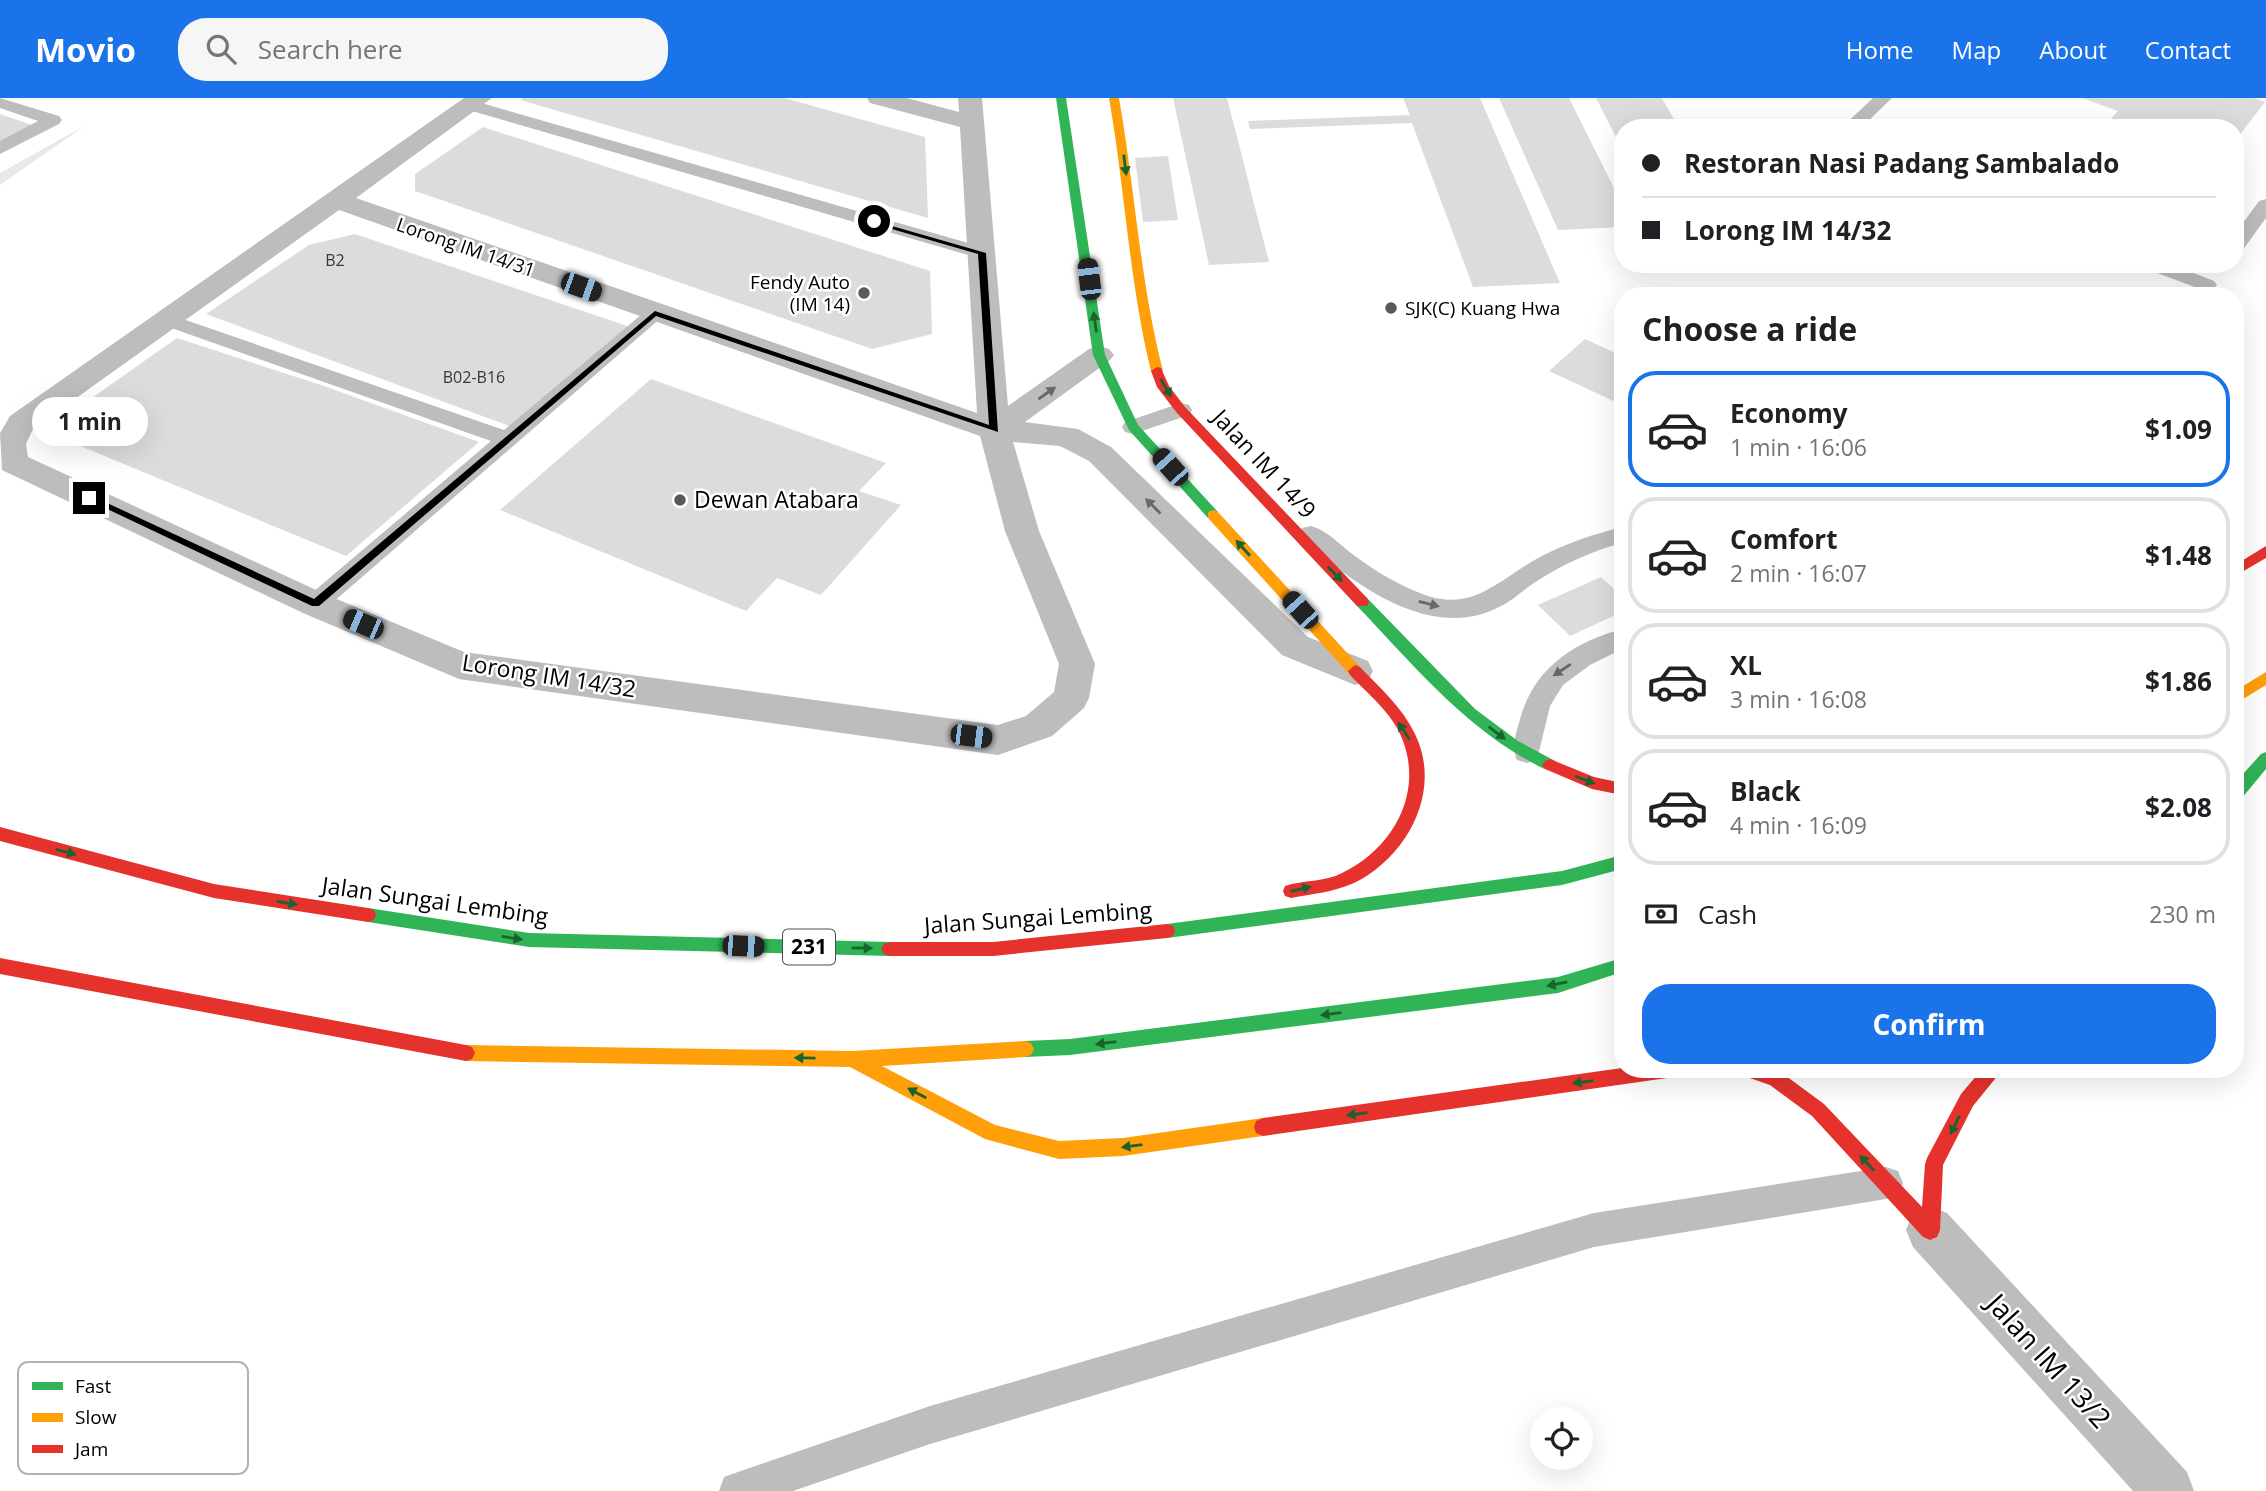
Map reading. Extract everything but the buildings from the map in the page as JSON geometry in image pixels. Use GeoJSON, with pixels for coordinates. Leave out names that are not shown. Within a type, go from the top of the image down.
{"type":"FeatureCollection","features":[{"type":"Feature","properties":{"kind":"main road"},"geometry":{"type":"LineString","coordinates":[[1061,98],[1099,355],[1133,427],[1355,671],[1409,736],[1417,761],[1416,800],[1393,845],[1376,862],[1348,878],[1277,894]]}},
{"type":"Feature","properties":{"kind":"main road","name":"Jalan IM 14/9"},"geometry":{"type":"LineString","coordinates":[[1114,98],[1124,156],[1144,319],[1151,353],[1163,387],[1269,505],[1470,713],[1513,745],[1539,759],[1592,783],[1614,787]]}},
{"type":"Feature","properties":{"kind":"main road"},"geometry":{"type":"LineString","coordinates":[[2244,565],[2266,551]]}},
{"type":"Feature","properties":{"kind":"main road"},"geometry":{"type":"LineString","coordinates":[[2244,692],[2266,678]]}},
{"type":"Feature","properties":{"kind":"main road"},"geometry":{"type":"LineString","coordinates":[[2244,784],[2266,758]]}},
{"type":"Feature","properties":{"kind":"main road","name":"Jalan Sungai Lembing"},"geometry":{"type":"LineString","coordinates":[[0,834],[214,891],[529,940],[904,949],[993,948],[1117,938],[1562,878],[1614,864]]}},
{"type":"Feature","properties":{"kind":"main road"},"geometry":{"type":"LineString","coordinates":[[993,948],[1182,912]]}},
{"type":"Feature","properties":{"kind":"main road"},"geometry":{"type":"LineString","coordinates":[[0,966],[468,1053],[852,1059],[1070,1047],[1558,985],[1614,968]]}},
{"type":"Feature","properties":{"kind":"main road"},"geometry":{"type":"LineString","coordinates":[[852,1059],[992,1133],[1059,1150],[1123,1147],[1614,1077]]}},
{"type":"Feature","properties":{"kind":"main road"},"geometry":{"type":"LineString","coordinates":[[1773,1078],[1818,1110],[1930,1230]]}},
{"type":"Feature","properties":{"kind":"main road"},"geometry":{"type":"LineString","coordinates":[[1930,1230],[1934,1164],[1967,1100],[1986,1078]]}},
{"type":"Feature","properties":{"kind":"street"},"geometry":{"type":"LineString","coordinates":[[879,98],[971,110],[994,430]]}},
{"type":"Feature","properties":{"kind":"street"},"geometry":{"type":"LineString","coordinates":[[167,320],[476,101]]}},
{"type":"Feature","properties":{"kind":"street","name":"Lorong IM 14/31"},"geometry":{"type":"LineString","coordinates":[[335,200],[994,430],[1067,436],[1100,454],[1295,646],[1355,671]]}},
{"type":"Feature","properties":{"kind":"street","name":"Lorong IM 14/32"},"geometry":{"type":"LineString","coordinates":[[167,320],[21,423],[10,444],[13,463],[316,604],[459,665],[998,740],[1039,726],[1071,698],[1077,664],[1022,531],[994,430]]}},
{"type":"Feature","properties":{"kind":"street"},"geometry":{"type":"LineString","coordinates":[[994,430],[1099,355]]}},
{"type":"Feature","properties":{"kind":"street","name":"Jalan IM 13/2"},"geometry":{"type":"LineString","coordinates":[[1930,1230],[2168,1491]]}},
{"type":"Feature","properties":{"kind":"lane"},"geometry":{"type":"LineString","coordinates":[[1860,119],[1883,98]]}},
{"type":"Feature","properties":{"kind":"lane"},"geometry":{"type":"LineString","coordinates":[[476,101],[982,253]]}},
{"type":"Feature","properties":{"kind":"lane"},"geometry":{"type":"LineString","coordinates":[[0,102],[53,120],[0,148]]}},
{"type":"Feature","properties":{"kind":"lane"},"geometry":{"type":"LineString","coordinates":[[2244,235],[2266,205]]}},
{"type":"Feature","properties":{"kind":"lane"},"geometry":{"type":"LineString","coordinates":[[2169,273],[2197,287]]}},
{"type":"Feature","properties":{"kind":"lane"},"geometry":{"type":"LineString","coordinates":[[316,604],[655,313]]}},
{"type":"Feature","properties":{"kind":"lane"},"geometry":{"type":"LineString","coordinates":[[167,320],[507,439]]}},
{"type":"Feature","properties":{"kind":"lane"},"geometry":{"type":"LineString","coordinates":[[1133,427],[1181,410]]}},
{"type":"Feature","properties":{"kind":"lane"},"geometry":{"type":"LineString","coordinates":[[1269,505],[1296,522],[1353,568],[1386,587],[1433,607],[1483,604],[1532,573],[1614,537]]}},
{"type":"Feature","properties":{"kind":"lane"},"geometry":{"type":"LineString","coordinates":[[1539,759],[1535,709],[1553,676],[1614,642]]}},
{"type":"Feature","properties":{"kind":"lane"},"geometry":{"type":"LineString","coordinates":[[737,1491],[930,1426],[1594,1230],[1886,1183]]}},
{"type":"Feature","properties":{"kind":"shaded area"},"geometry":{"type":"Polygon","coordinates":[[[86,125],[0,185],[0,173],[86,125]]]}},
{"type":"Feature","properties":{"kind":"traffic: fast"},"geometry":{"type":"LineString","coordinates":[[1061,98],[1099,355],[1133,427],[1213,515]]}},
{"type":"Feature","properties":{"kind":"traffic: fast"},"geometry":{"type":"LineString","coordinates":[[1362,602],[1470,713],[1513,745],[1550,765]]}},
{"type":"Feature","properties":{"kind":"traffic: fast"},"geometry":{"type":"LineString","coordinates":[[2244,784],[2266,758]]}},
{"type":"Feature","properties":{"kind":"traffic: fast"},"geometry":{"type":"LineString","coordinates":[[1167,931],[1562,878],[1614,864]]}},
{"type":"Feature","properties":{"kind":"traffic: fast"},"geometry":{"type":"LineString","coordinates":[[368,915],[529,940],[890,949]]}},
{"type":"Feature","properties":{"kind":"traffic: fast"},"geometry":{"type":"LineString","coordinates":[[1025,1049],[1070,1047],[1558,985],[1614,968]]}},
{"type":"Feature","properties":{"kind":"traffic: slow"},"geometry":{"type":"LineString","coordinates":[[1114,98],[1124,155],[1144,319],[1157,371]]}},
{"type":"Feature","properties":{"kind":"traffic: slow"},"geometry":{"type":"LineString","coordinates":[[1213,515],[1355,671]]}},
{"type":"Feature","properties":{"kind":"traffic: slow"},"geometry":{"type":"LineString","coordinates":[[2244,692],[2266,678]]}},
{"type":"Feature","properties":{"kind":"traffic: slow"},"geometry":{"type":"LineString","coordinates":[[466,1053],[852,1059],[1025,1049]]}},
{"type":"Feature","properties":{"kind":"traffic: slow"},"geometry":{"type":"LineString","coordinates":[[852,1059],[992,1133],[1059,1150],[1123,1147],[1263,1127]]}},
{"type":"Feature","properties":{"kind":"traffic: jam"},"geometry":{"type":"LineString","coordinates":[[1157,371],[1163,387],[1181,410],[1362,602]]}},
{"type":"Feature","properties":{"kind":"traffic: jam"},"geometry":{"type":"LineString","coordinates":[[2244,565],[2266,551]]}},
{"type":"Feature","properties":{"kind":"traffic: jam"},"geometry":{"type":"LineString","coordinates":[[1291,891],[1335,883],[1367,867],[1383,854],[1397,837],[1408,819],[1415,799],[1416,758],[1409,737],[1392,710],[1355,671]]}},
{"type":"Feature","properties":{"kind":"traffic: jam"},"geometry":{"type":"LineString","coordinates":[[1550,765],[1592,783],[1614,787]]}},
{"type":"Feature","properties":{"kind":"traffic: jam"},"geometry":{"type":"LineString","coordinates":[[0,834],[214,891],[368,915]]}},
{"type":"Feature","properties":{"kind":"traffic: jam"},"geometry":{"type":"LineString","coordinates":[[890,949],[993,949],[1167,931]]}},
{"type":"Feature","properties":{"kind":"traffic: jam"},"geometry":{"type":"LineString","coordinates":[[0,966],[466,1053]]}},
{"type":"Feature","properties":{"kind":"traffic: jam"},"geometry":{"type":"LineString","coordinates":[[1263,1127],[1614,1077]]}},
{"type":"Feature","properties":{"kind":"traffic: jam"},"geometry":{"type":"LineString","coordinates":[[1773,1078],[1818,1110],[1930,1230]]}},
{"type":"Feature","properties":{"kind":"traffic: jam"},"geometry":{"type":"LineString","coordinates":[[1930,1230],[1934,1164],[1967,1100],[1986,1078]]}},
{"type":"Feature","properties":{"kind":"place","name":"Fendy Auto (IM 14)"},"geometry":{"type":"Point","coordinates":[864,293]}},
{"type":"Feature","properties":{"kind":"place","name":"SJK(C) Kuang Hwa"},"geometry":{"type":"Point","coordinates":[1391,308]}},
{"type":"Feature","properties":{"kind":"place","name":"Dewan Atabara"},"geometry":{"type":"Point","coordinates":[680,500]}},
{"type":"Feature","properties":{"kind":"route"},"geometry":{"type":"LineString","coordinates":[[89,498],[316,604],[655,313],[994,430],[982,253],[874,221]]}}]}
